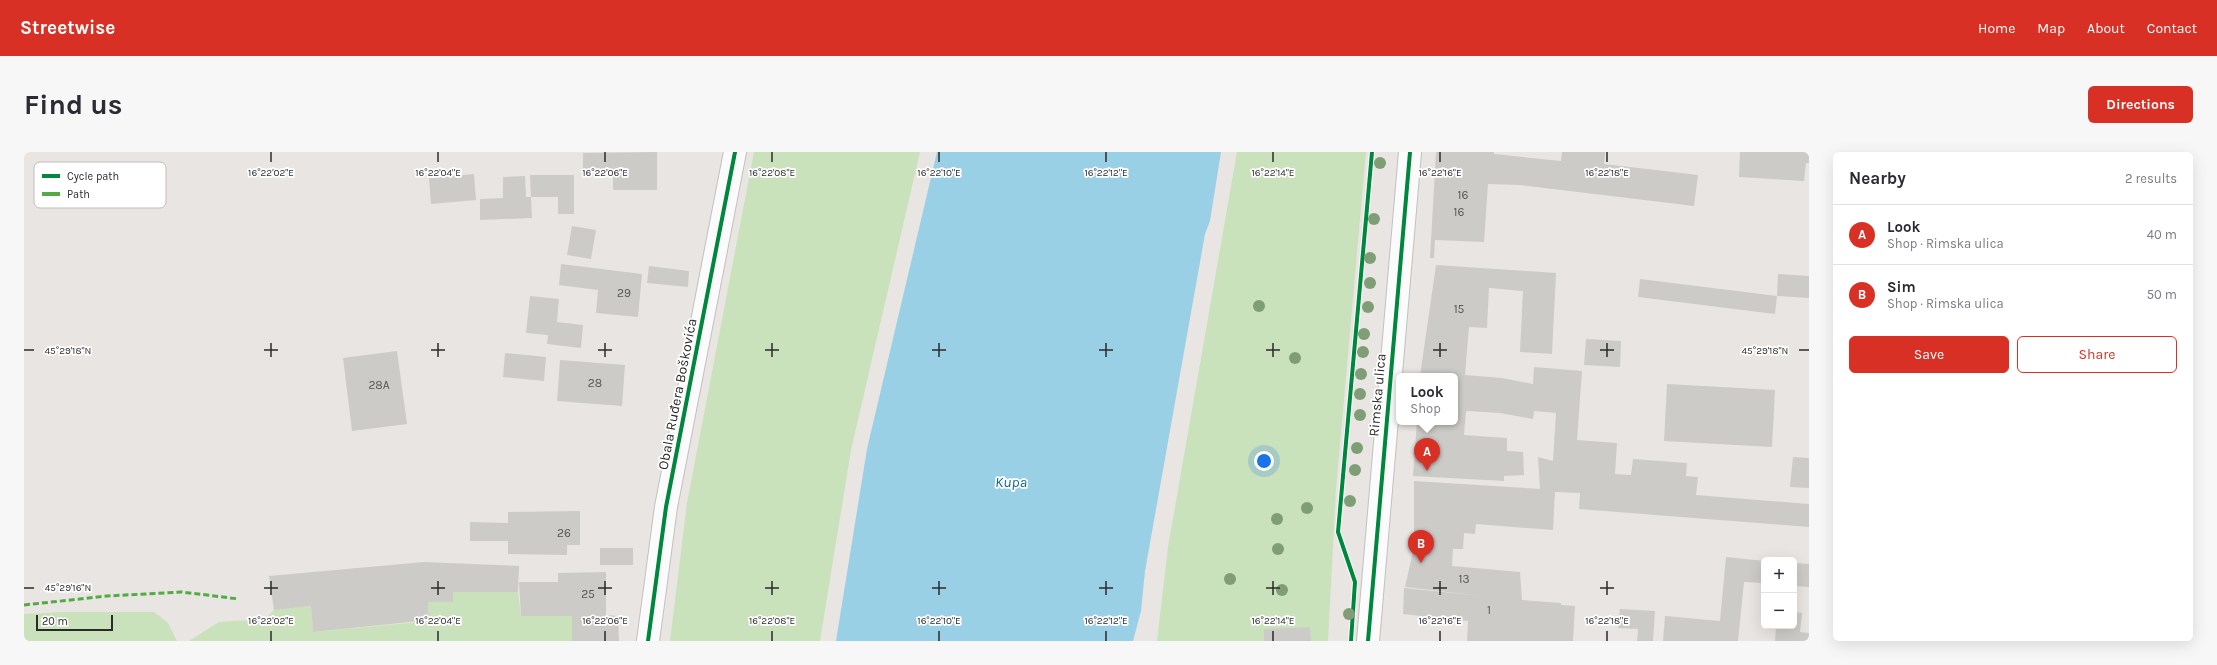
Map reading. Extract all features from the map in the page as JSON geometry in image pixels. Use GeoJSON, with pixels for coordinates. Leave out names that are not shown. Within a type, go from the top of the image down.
{"type":"FeatureCollection","features":[{"type":"Feature","properties":{"kind":"street","name":"Obala Ruđera Boškovića"},"geometry":{"type":"LineString","coordinates":[[648,641],[666,507],[735,152]]}},
{"type":"Feature","properties":{"kind":"street","name":"Rimska ulica"},"geometry":{"type":"LineString","coordinates":[[1368,641],[1410,152]]}},
{"type":"Feature","properties":{"kind":"green space"},"geometry":{"type":"Polygon","coordinates":[[[754,152],[920,152],[851,450],[820,641],[670,641],[687,503],[754,152]]]}},
{"type":"Feature","properties":{"kind":"green space"},"geometry":{"type":"Polygon","coordinates":[[[1237,152],[1366,152],[1336,489],[1328,641],[1157,641],[1168,547],[1237,152]]]}},
{"type":"Feature","properties":{"kind":"green space"},"geometry":{"type":"Polygon","coordinates":[[[453,592],[518,592],[521,616],[572,616],[572,641],[189,641],[219,622],[265,619],[274,610],[311,606],[313,632],[429,621],[428,602],[453,602],[453,592]]]}},
{"type":"Feature","properties":{"kind":"green space"},"geometry":{"type":"Polygon","coordinates":[[[61,612],[154,612],[168,623],[177,641],[24,641],[24,614],[61,612]]]}},
{"type":"Feature","properties":{"kind":"water","name":"Kupa"},"geometry":{"type":"Polygon","coordinates":[[[937,152],[1221,152],[1210,221],[1205,234],[1145,571],[1141,611],[1133,641],[836,641],[867,449],[937,152]]]}},
{"type":"Feature","properties":{"kind":"building"},"geometry":{"type":"Polygon","coordinates":[[[657,152],[657,190],[613,190],[613,171],[583,171],[583,153],[657,152]]]}},
{"type":"Feature","properties":{"kind":"building"},"geometry":{"type":"Polygon","coordinates":[[[1436,152],[1494,152],[1494,154],[1561,161],[1562,152],[1605,152],[1604,164],[1698,175],[1694,206],[1520,185],[1488,184],[1484,242],[1435,240],[1434,258],[1430,258],[1436,152]]]}},
{"type":"Feature","properties":{"kind":"building"},"geometry":{"type":"Polygon","coordinates":[[[1740,152],[1809,152],[1809,163],[1806,163],[1804,181],[1739,177],[1740,152]]]}},
{"type":"Feature","properties":{"kind":"building"},"geometry":{"type":"Polygon","coordinates":[[[474,174],[476,200],[431,204],[429,178],[474,174]]]}},
{"type":"Feature","properties":{"kind":"building"},"geometry":{"type":"Polygon","coordinates":[[[530,175],[574,175],[574,214],[558,214],[558,197],[531,197],[530,175]]]}},
{"type":"Feature","properties":{"kind":"building"},"geometry":{"type":"Polygon","coordinates":[[[525,176],[526,197],[531,197],[532,218],[480,220],[480,199],[503,198],[503,177],[525,176]]]}},
{"type":"Feature","properties":{"kind":"building"},"geometry":{"type":"Polygon","coordinates":[[[572,226],[596,230],[591,259],[567,255],[572,226]]]}},
{"type":"Feature","properties":{"kind":"building"},"geometry":{"type":"Polygon","coordinates":[[[561,264],[642,274],[638,317],[596,313],[598,290],[559,285],[561,264]]]}},
{"type":"Feature","properties":{"kind":"building"},"geometry":{"type":"Polygon","coordinates":[[[1436,265],[1556,273],[1552,354],[1520,352],[1523,291],[1489,288],[1487,328],[1469,327],[1465,375],[1502,378],[1533,384],[1534,367],[1582,371],[1577,440],[1617,443],[1615,474],[1631,475],[1633,459],[1687,463],[1686,476],[1698,477],[1696,495],[1809,504],[1809,527],[1579,509],[1580,493],[1555,492],[1553,530],[1476,524],[1475,534],[1464,533],[1463,549],[1453,549],[1452,566],[1520,572],[1522,600],[1561,603],[1561,605],[1575,606],[1573,641],[1467,641],[1468,621],[1403,614],[1404,588],[1482,596],[1405,587],[1414,547],[1414,481],[1540,489],[1538,457],[1553,461],[1556,413],[1534,411],[1533,419],[1500,413],[1466,411],[1464,435],[1507,438],[1507,451],[1523,452],[1524,475],[1504,476],[1504,481],[1413,476],[1417,425],[1458,425],[1458,373],[1420,373],[1436,265]]]}},
{"type":"Feature","properties":{"kind":"building"},"geometry":{"type":"Polygon","coordinates":[[[649,266],[689,271],[688,287],[647,283],[649,266]]]}},
{"type":"Feature","properties":{"kind":"building"},"geometry":{"type":"Polygon","coordinates":[[[1778,274],[1809,276],[1809,298],[1777,296],[1778,274]]]}},
{"type":"Feature","properties":{"kind":"building"},"geometry":{"type":"Polygon","coordinates":[[[1640,279],[1777,296],[1775,314],[1638,297],[1640,279]]]}},
{"type":"Feature","properties":{"kind":"building"},"geometry":{"type":"Polygon","coordinates":[[[530,296],[559,299],[557,322],[583,325],[581,348],[547,344],[548,335],[526,333],[530,296]]]}},
{"type":"Feature","properties":{"kind":"building"},"geometry":{"type":"Polygon","coordinates":[[[1586,339],[1621,341],[1620,367],[1584,365],[1586,339]]]}},
{"type":"Feature","properties":{"kind":"building"},"geometry":{"type":"Polygon","coordinates":[[[397,351],[407,424],[352,431],[343,358],[397,351]]]}},
{"type":"Feature","properties":{"kind":"building"},"geometry":{"type":"Polygon","coordinates":[[[505,353],[546,357],[544,381],[503,377],[505,353]]]}},
{"type":"Feature","properties":{"kind":"building"},"geometry":{"type":"Polygon","coordinates":[[[560,360],[625,365],[622,406],[557,401],[560,360]]]}},
{"type":"Feature","properties":{"kind":"building"},"geometry":{"type":"Polygon","coordinates":[[[1667,384],[1775,390],[1772,447],[1664,441],[1667,384]]]}},
{"type":"Feature","properties":{"kind":"building"},"geometry":{"type":"Polygon","coordinates":[[[1793,457],[1809,458],[1809,488],[1790,487],[1793,457]]]}},
{"type":"Feature","properties":{"kind":"building"},"geometry":{"type":"Polygon","coordinates":[[[580,511],[580,545],[567,545],[567,555],[508,554],[508,541],[470,541],[470,522],[508,523],[508,512],[580,511]]]}},
{"type":"Feature","properties":{"kind":"building"},"geometry":{"type":"Polygon","coordinates":[[[600,548],[633,548],[633,565],[600,565],[600,548]]]}},
{"type":"Feature","properties":{"kind":"building"},"geometry":{"type":"Polygon","coordinates":[[[1726,557],[1761,561],[1761,583],[1744,582],[1738,641],[1663,641],[1665,616],[1720,621],[1726,557]]]}},
{"type":"Feature","properties":{"kind":"building"},"geometry":{"type":"Polygon","coordinates":[[[424,562],[519,566],[518,592],[453,592],[453,602],[428,602],[429,620],[313,632],[311,606],[274,610],[269,576],[424,562]]]}},
{"type":"Feature","properties":{"kind":"building"},"geometry":{"type":"Polygon","coordinates":[[[1797,563],[1809,564],[1809,587],[1797,586],[1797,563]]]}},
{"type":"Feature","properties":{"kind":"building"},"geometry":{"type":"Polygon","coordinates":[[[606,572],[606,615],[618,616],[619,641],[572,641],[572,616],[521,616],[519,582],[558,582],[558,573],[606,572]]]}},
{"type":"Feature","properties":{"kind":"building"},"geometry":{"type":"Polygon","coordinates":[[[1620,609],[1655,611],[1653,641],[1637,641],[1638,629],[1618,628],[1620,609]]]}},
{"type":"Feature","properties":{"kind":"building"},"geometry":{"type":"Polygon","coordinates":[[[1797,612],[1802,613],[1800,632],[1809,633],[1809,641],[1775,641],[1776,629],[1797,629],[1797,612]]]}},
{"type":"Feature","properties":{"kind":"building"},"geometry":{"type":"Polygon","coordinates":[[[1310,627],[1311,641],[1264,641],[1264,629],[1310,627]]]}},
{"type":"Feature","properties":{"kind":"marked path"},"geometry":{"type":"LineString","coordinates":[[24,605],[107,596],[182,592],[239,599]]}},
{"type":"Feature","properties":{"kind":"cycle path"},"geometry":{"type":"LineString","coordinates":[[648,641],[666,507],[735,152]]}},
{"type":"Feature","properties":{"kind":"cycle path"},"geometry":{"type":"LineString","coordinates":[[1351,641],[1355,582],[1338,532],[1372,152]]}},
{"type":"Feature","properties":{"kind":"cycle path"},"geometry":{"type":"LineString","coordinates":[[1368,641],[1410,152]]}},
{"type":"Feature","properties":{"kind":"place","name":"Look"},"geometry":{"type":"Point","coordinates":[1427,471]}},
{"type":"Feature","properties":{"kind":"place","name":"Sim"},"geometry":{"type":"Point","coordinates":[1421,563]}}]}
